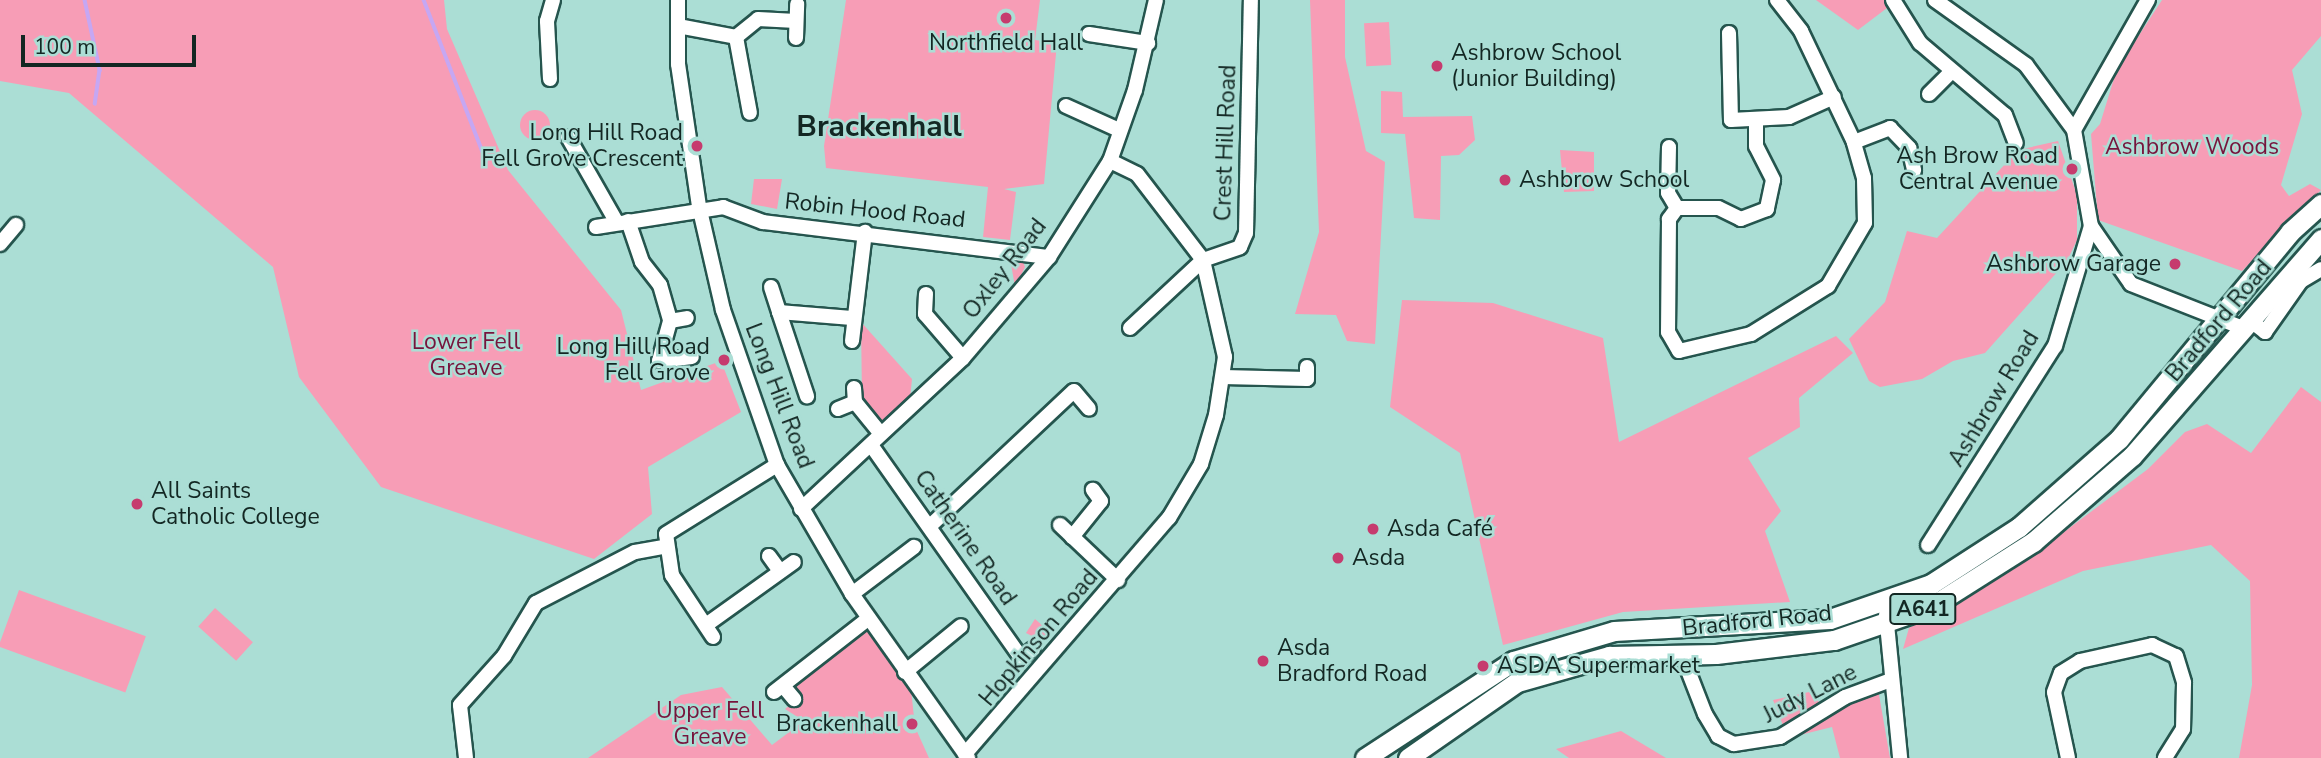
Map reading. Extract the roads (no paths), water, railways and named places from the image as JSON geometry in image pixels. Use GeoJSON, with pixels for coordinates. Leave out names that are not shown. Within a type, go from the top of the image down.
{"type":"FeatureCollection","features":[{"type":"Feature","properties":{"kind":"main road","name":"A641"},"geometry":{"type":"LineString","coordinates":[[2221,320],[2290,232],[2321,204]]}},
{"type":"Feature","properties":{"kind":"main road","name":"Bradford Road"},"geometry":{"type":"LineString","coordinates":[[1408,758],[1517,682],[1609,656],[1682,654],[1833,640],[1932,606],[2033,542],[2133,456],[2318,243]]}},
{"type":"Feature","properties":{"kind":"main road","name":"Bradford Road"},"geometry":{"type":"LineString","coordinates":[[1365,758],[1513,661],[1614,631],[1830,619],[1886,602],[1931,584],[2019,527],[2119,439],[2221,320]]}},
{"type":"Feature","properties":{"kind":"main road"},"geometry":{"type":"LineString","coordinates":[[1830,619],[1833,640]]}},
{"type":"Feature","properties":{"kind":"street"},"geometry":{"type":"LineString","coordinates":[[550,79],[547,21],[553,0]]}},
{"type":"Feature","properties":{"kind":"street","name":"Long Hill Road"},"geometry":{"type":"LineString","coordinates":[[678,0],[678,26],[699,206],[720,301],[777,466],[852,594],[966,756]]}},
{"type":"Feature","properties":{"kind":"street","name":"Oxley Road"},"geometry":{"type":"LineString","coordinates":[[801,509],[963,358],[1049,257],[1110,161],[1148,43],[1156,0]]}},
{"type":"Feature","properties":{"kind":"street","name":"Crest Hill Road"},"geometry":{"type":"LineString","coordinates":[[1203,260],[1240,247],[1246,233],[1251,0]]}},
{"type":"Feature","properties":{"kind":"street"},"geometry":{"type":"LineString","coordinates":[[1677,208],[1669,219],[1668,332],[1679,351],[1751,334],[1828,286],[1865,223],[1864,178],[1854,142],[1834,97],[1777,0]]}},
{"type":"Feature","properties":{"kind":"street"},"geometry":{"type":"LineString","coordinates":[[1893,0],[1920,43],[2005,116],[2015,142]]}},
{"type":"Feature","properties":{"kind":"street","name":"Ashbrow Road"},"geometry":{"type":"LineString","coordinates":[[1935,0],[2026,65],[2074,130],[2091,226],[2131,284],[2221,320],[2248,325]]}},
{"type":"Feature","properties":{"kind":"street"},"geometry":{"type":"LineString","coordinates":[[2074,130],[2148,0]]}},
{"type":"Feature","properties":{"kind":"street"},"geometry":{"type":"LineString","coordinates":[[796,38],[797,4]]}},
{"type":"Feature","properties":{"kind":"street"},"geometry":{"type":"LineString","coordinates":[[736,37],[758,19],[796,21]]}},
{"type":"Feature","properties":{"kind":"street"},"geometry":{"type":"LineString","coordinates":[[678,26],[736,37]]}},
{"type":"Feature","properties":{"kind":"street"},"geometry":{"type":"LineString","coordinates":[[1729,33],[1731,120],[1756,121],[1789,117],[1834,97]]}},
{"type":"Feature","properties":{"kind":"street"},"geometry":{"type":"LineString","coordinates":[[1089,34],[1148,43]]}},
{"type":"Feature","properties":{"kind":"street"},"geometry":{"type":"LineString","coordinates":[[736,37],[750,113]]}},
{"type":"Feature","properties":{"kind":"street"},"geometry":{"type":"LineString","coordinates":[[1929,94],[1951,72]]}},
{"type":"Feature","properties":{"kind":"street"},"geometry":{"type":"LineString","coordinates":[[1066,106],[1119,130]]}},
{"type":"Feature","properties":{"kind":"street"},"geometry":{"type":"LineString","coordinates":[[1677,208],[1718,208],[1741,219],[1766,209],[1773,180],[1756,146],[1756,121]]}},
{"type":"Feature","properties":{"kind":"street"},"geometry":{"type":"LineString","coordinates":[[1854,142],[1890,128],[1909,148],[1914,170]]}},
{"type":"Feature","properties":{"kind":"street"},"geometry":{"type":"LineString","coordinates":[[568,136],[623,222],[642,262],[660,285],[670,321],[659,361],[692,357]]}},
{"type":"Feature","properties":{"kind":"street"},"geometry":{"type":"LineString","coordinates":[[1669,147],[1668,193],[1677,208]]}},
{"type":"Feature","properties":{"kind":"street","name":"Hopkinson Road"},"geometry":{"type":"LineString","coordinates":[[966,756],[1123,575],[1141,545],[1201,464],[1223,377],[1226,357],[1203,260],[1137,174],[1110,161]]}},
{"type":"Feature","properties":{"kind":"street","name":"Robin Hood Road"},"geometry":{"type":"LineString","coordinates":[[596,227],[699,206],[723,206],[763,222],[865,232],[1049,257]]}},
{"type":"Feature","properties":{"kind":"street"},"geometry":{"type":"LineString","coordinates":[[0,244],[16,225]]}},
{"type":"Feature","properties":{"kind":"street","name":"Ashbrow Road"},"geometry":{"type":"LineString","coordinates":[[1928,545],[2055,346],[2091,226]]}},
{"type":"Feature","properties":{"kind":"street"},"geometry":{"type":"LineString","coordinates":[[852,341],[852,318],[865,232]]}},
{"type":"Feature","properties":{"kind":"street"},"geometry":{"type":"LineString","coordinates":[[2248,325],[2265,332],[2301,281],[2320,269],[2318,243]]}},
{"type":"Feature","properties":{"kind":"street"},"geometry":{"type":"LineString","coordinates":[[1133,318],[1203,260]]}},
{"type":"Feature","properties":{"kind":"street"},"geometry":{"type":"LineString","coordinates":[[771,287],[807,396]]}},
{"type":"Feature","properties":{"kind":"street"},"geometry":{"type":"LineString","coordinates":[[926,294],[925,314],[963,358]]}},
{"type":"Feature","properties":{"kind":"street"},"geometry":{"type":"LineString","coordinates":[[779,313],[852,318]]}},
{"type":"Feature","properties":{"kind":"street"},"geometry":{"type":"LineString","coordinates":[[670,321],[687,318]]}},
{"type":"Feature","properties":{"kind":"street"},"geometry":{"type":"LineString","coordinates":[[1223,377],[1307,379]]}},
{"type":"Feature","properties":{"kind":"street"},"geometry":{"type":"LineString","coordinates":[[930,526],[1074,391],[1089,409]]}},
{"type":"Feature","properties":{"kind":"street","name":"Catherine Road"},"geometry":{"type":"LineString","coordinates":[[838,409],[854,395],[876,439],[930,526],[1027,653],[1035,676]]}},
{"type":"Feature","properties":{"kind":"street"},"geometry":{"type":"LineString","coordinates":[[777,466],[676,525],[664,547],[672,575],[710,631],[794,562]]}},
{"type":"Feature","properties":{"kind":"street"},"geometry":{"type":"LineString","coordinates":[[1072,537],[1101,501],[1093,490]]}},
{"type":"Feature","properties":{"kind":"street"},"geometry":{"type":"LineString","coordinates":[[1060,525],[1123,575]]}},
{"type":"Feature","properties":{"kind":"street"},"geometry":{"type":"LineString","coordinates":[[466,758],[460,705],[503,656],[520,622],[536,603],[635,552],[664,547]]}},
{"type":"Feature","properties":{"kind":"street"},"geometry":{"type":"LineString","coordinates":[[852,594],[914,547]]}},
{"type":"Feature","properties":{"kind":"street"},"geometry":{"type":"LineString","coordinates":[[769,556],[780,571]]}},
{"type":"Feature","properties":{"kind":"street"},"geometry":{"type":"LineString","coordinates":[[1886,602],[1888,681],[1900,758]]}},
{"type":"Feature","properties":{"kind":"street"},"geometry":{"type":"LineString","coordinates":[[794,699],[779,690],[869,618]]}},
{"type":"Feature","properties":{"kind":"street"},"geometry":{"type":"LineString","coordinates":[[905,672],[957,635]]}},
{"type":"Feature","properties":{"kind":"street"},"geometry":{"type":"LineString","coordinates":[[2067,758],[2054,692],[2061,673],[2080,662],[2152,645],[2176,656],[2184,683],[2183,729],[2165,758]]}},
{"type":"Feature","properties":{"kind":"street","name":"Judy Lane"},"geometry":{"type":"LineString","coordinates":[[1682,654],[1705,714],[1718,736],[1734,744],[1780,737],[1845,697],[1888,681]]}},
{"type":"Feature","properties":{"kind":"waterway"},"geometry":{"type":"LineString","coordinates":[[85,0],[100,70],[95,104]]}},
{"type":"Feature","properties":{"kind":"waterway"},"geometry":{"type":"LineString","coordinates":[[424,0],[486,160]]}},
{"type":"Feature","properties":{"kind":"place","name":"Northfield Hall"},"geometry":{"type":"Point","coordinates":[1006,18]}},
{"type":"Feature","properties":{"kind":"place","name":"Ashbrow School (Junior Building)"},"geometry":{"type":"Point","coordinates":[1437,66]}},
{"type":"Feature","properties":{"kind":"place","name":"Long Hill Road Fell Grove Crescent"},"geometry":{"type":"Point","coordinates":[697,146]}},
{"type":"Feature","properties":{"kind":"place","name":"Ash Brow Road Central Avenue"},"geometry":{"type":"Point","coordinates":[2072,169]}},
{"type":"Feature","properties":{"kind":"place","name":"Ashbrow School"},"geometry":{"type":"Point","coordinates":[1505,180]}},
{"type":"Feature","properties":{"kind":"place","name":"Ashbrow Garage"},"geometry":{"type":"Point","coordinates":[2175,264]}},
{"type":"Feature","properties":{"kind":"place","name":"Long Hill Road Fell Grove"},"geometry":{"type":"Point","coordinates":[724,360]}},
{"type":"Feature","properties":{"kind":"place","name":"All Saints Catholic College"},"geometry":{"type":"Point","coordinates":[137,504]}},
{"type":"Feature","properties":{"kind":"place","name":"Asda Café"},"geometry":{"type":"Point","coordinates":[1373,529]}},
{"type":"Feature","properties":{"kind":"place","name":"Asda"},"geometry":{"type":"Point","coordinates":[1338,558]}},
{"type":"Feature","properties":{"kind":"place","name":"Asda Bradford Road"},"geometry":{"type":"Point","coordinates":[1263,661]}},
{"type":"Feature","properties":{"kind":"place","name":"ASDA Supermarket"},"geometry":{"type":"Point","coordinates":[1483,666]}},
{"type":"Feature","properties":{"kind":"place","name":"Brackenhall"},"geometry":{"type":"Point","coordinates":[912,724]}},
{"type":"Feature","properties":{"kind":"district","name":"Brackenhall"},"geometry":{"type":"Point","coordinates":[879,127]}},
{"type":"Feature","properties":{"kind":"park label","name":"Ashbrow Woods"},"geometry":{"type":"Point","coordinates":[2192,147]}},
{"type":"Feature","properties":{"kind":"park label","name":"Lower Fell Greave"},"geometry":{"type":"Point","coordinates":[466,355]}},
{"type":"Feature","properties":{"kind":"park label","name":"Upper Fell Greave"},"geometry":{"type":"Point","coordinates":[710,724]}}]}
